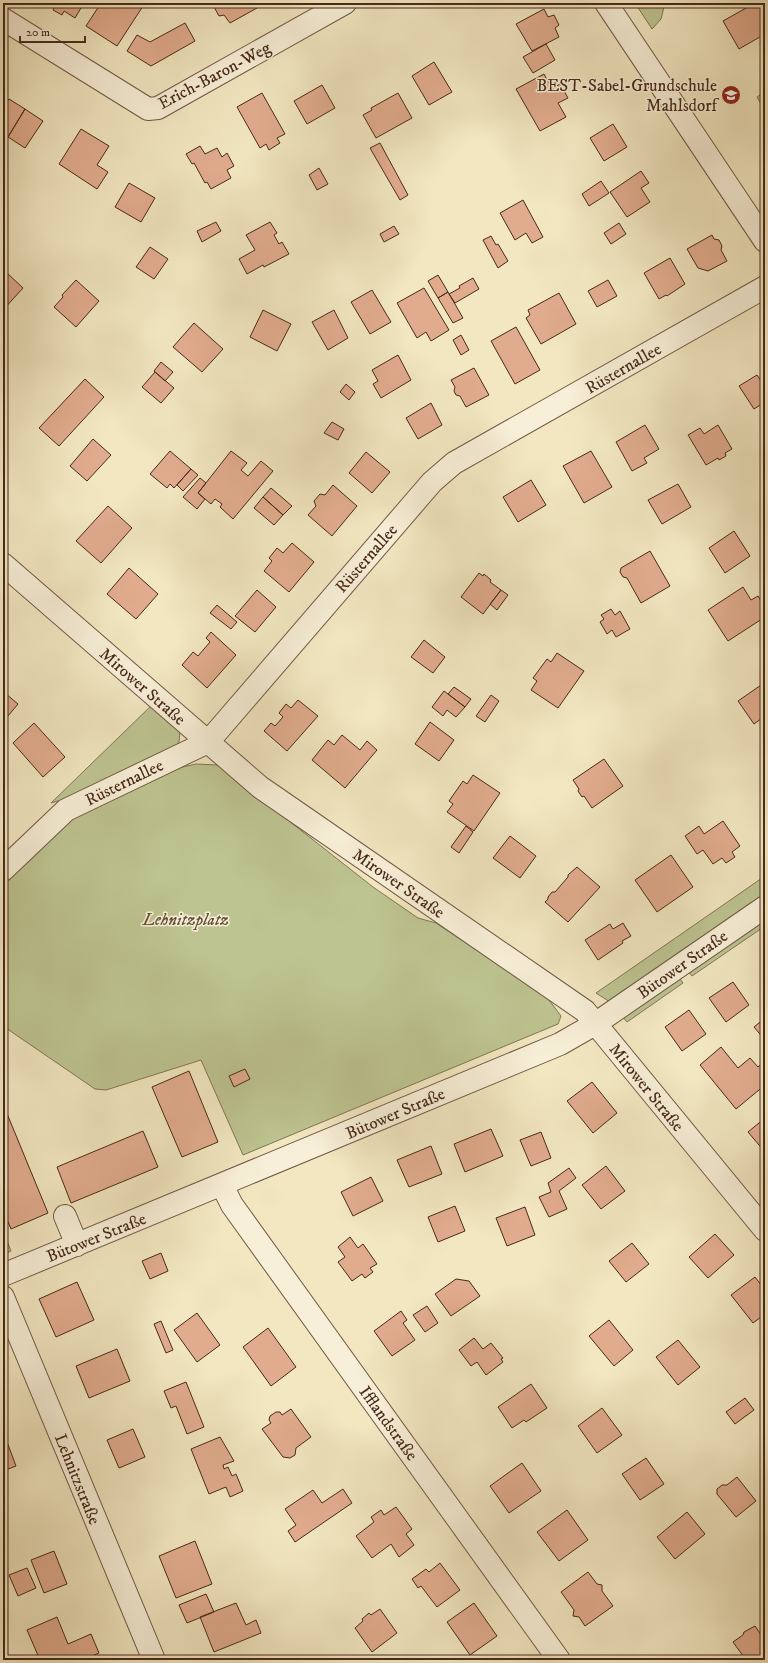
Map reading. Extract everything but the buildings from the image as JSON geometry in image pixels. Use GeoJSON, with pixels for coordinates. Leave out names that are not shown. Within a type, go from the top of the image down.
{"type":"FeatureCollection","features":[{"type":"Feature","properties":{"kind":"street","name":"Erich-Baron-Weg"},"geometry":{"type":"LineString","coordinates":[[3,19],[148,109],[158,108],[345,3]]}},
{"type":"Feature","properties":{"kind":"street"},"geometry":{"type":"LineString","coordinates":[[606,3],[765,242]]}},
{"type":"Feature","properties":{"kind":"street","name":"Rüsternallee"},"geometry":{"type":"LineString","coordinates":[[3,870],[66,810],[208,742],[432,482],[454,463],[765,287]]}},
{"type":"Feature","properties":{"kind":"street","name":"Mirower Straße"},"geometry":{"type":"LineString","coordinates":[[3,564],[260,787],[585,1011],[765,1230]]}},
{"type":"Feature","properties":{"kind":"street","name":"Bütower Straße"},"geometry":{"type":"LineString","coordinates":[[3,1275],[560,1044],[595,1024],[765,907]]}},
{"type":"Feature","properties":{"kind":"street","name":"Ifflandstraße"},"geometry":{"type":"LineString","coordinates":[[222,1185],[232,1205],[559,1660]]}},
{"type":"Feature","properties":{"kind":"street"},"geometry":{"type":"LineString","coordinates":[[65,1216],[77,1245]]}},
{"type":"Feature","properties":{"kind":"street","name":"Lehnitzstraße"},"geometry":{"type":"LineString","coordinates":[[3,1297],[154,1660]]}},
{"type":"Feature","properties":{"kind":"green space"},"geometry":{"type":"Polygon","coordinates":[[[635,3],[665,3],[661,19],[652,29],[635,3]]]}},
{"type":"Feature","properties":{"kind":"green space"},"geometry":{"type":"Polygon","coordinates":[[[765,92],[765,111],[757,97],[765,92]]]}},
{"type":"Feature","properties":{"kind":"green space"},"geometry":{"type":"Polygon","coordinates":[[[153,704],[180,731],[179,742],[175,747],[68,798],[51,803],[153,704]]]}},
{"type":"Feature","properties":{"kind":"green space","name":"Lehnitzplatz"},"geometry":{"type":"Polygon","coordinates":[[[196,764],[218,765],[373,887],[418,918],[436,923],[546,996],[561,1016],[558,1024],[243,1155],[201,1060],[106,1090],[95,1089],[3,1026],[3,882],[72,816],[174,769],[196,764]]]}},
{"type":"Feature","properties":{"kind":"green space"},"geometry":{"type":"Polygon","coordinates":[[[765,876],[765,895],[610,1002],[596,993],[765,876]]]}},
{"type":"Feature","properties":{"kind":"green space"},"geometry":{"type":"Polygon","coordinates":[[[765,916],[765,926],[692,976],[687,970],[765,916]]]}},
{"type":"Feature","properties":{"kind":"green space"},"geometry":{"type":"Polygon","coordinates":[[[678,976],[683,983],[627,1022],[622,1016],[678,976]]]}},
{"type":"Feature","properties":{"kind":"green space"},"geometry":{"type":"Polygon","coordinates":[[[3,1231],[11,1251],[3,1255],[3,1231]]]}},
{"type":"Feature","properties":{"kind":"place","name":"BEST-Sabel-Grundschule Mahlsdorf"},"geometry":{"type":"Point","coordinates":[731,95]}}]}
